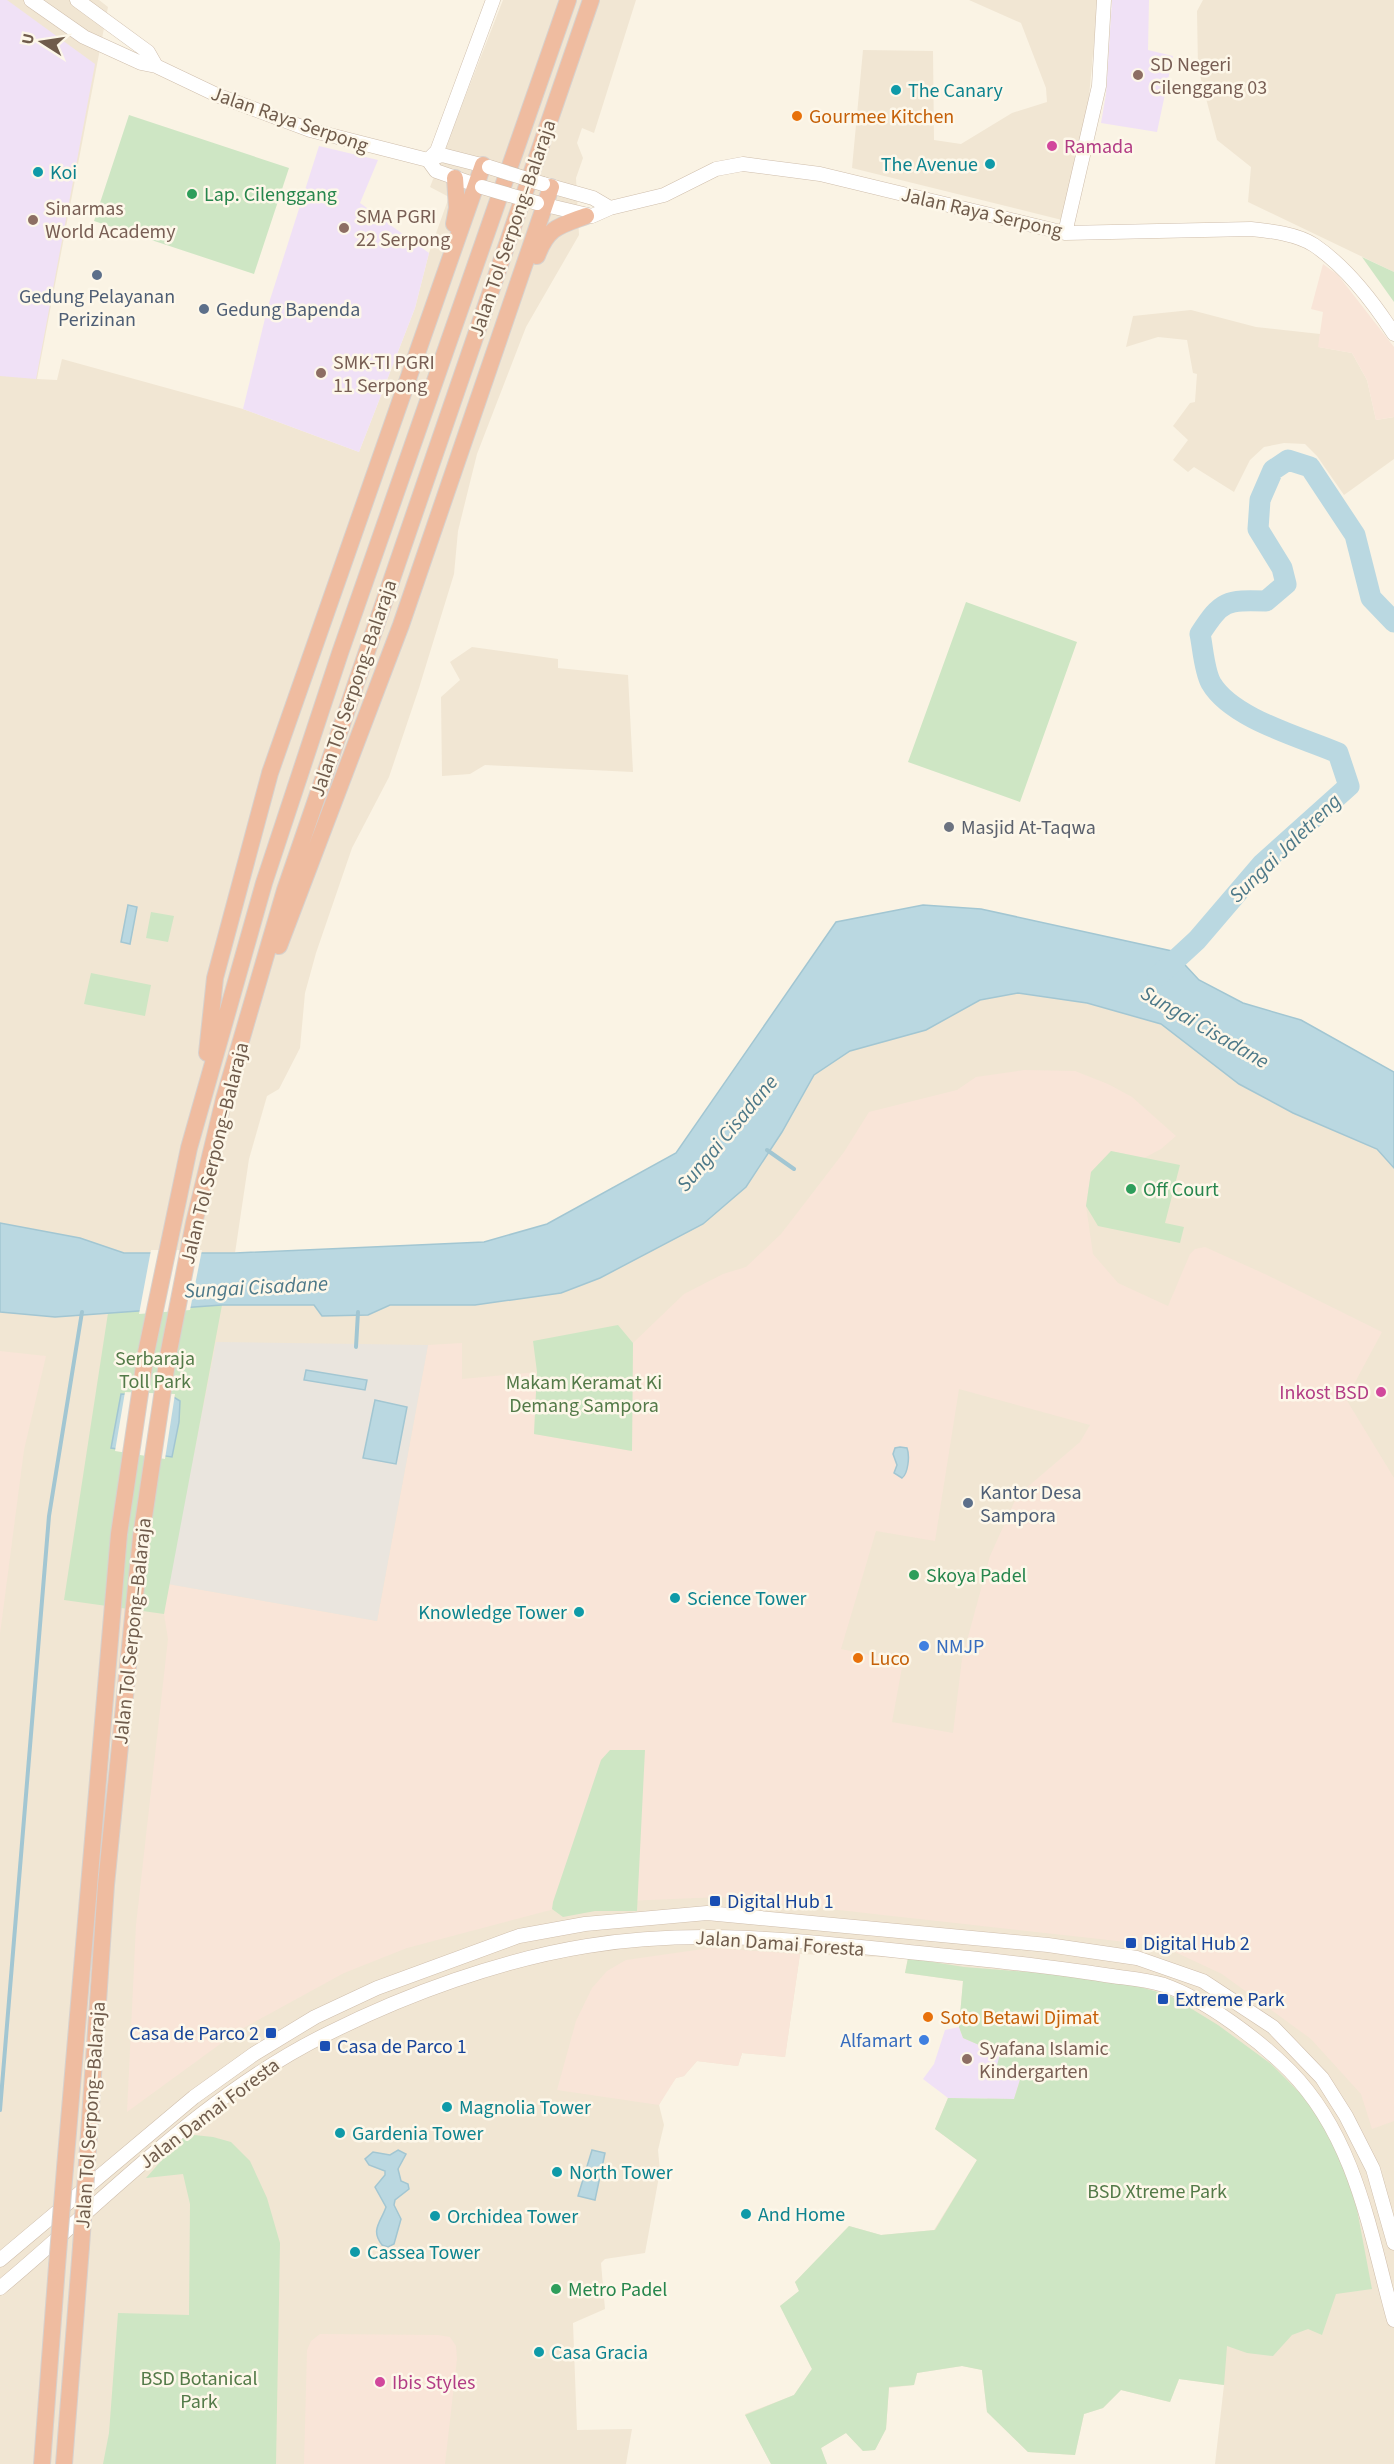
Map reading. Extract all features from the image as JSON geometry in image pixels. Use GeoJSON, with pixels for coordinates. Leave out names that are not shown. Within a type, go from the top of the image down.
{"type":"FeatureCollection","features":[{"type":"Feature","properties":{"kind":"highway","name":"Jalan Tol Serpong–Balaraja"},"geometry":{"type":"LineString","coordinates":[[42,2464],[105,1670],[118,1534],[146,1353],[173,1220],[202,1098],[264,883],[340,653],[568,0]]}},
{"type":"Feature","properties":{"kind":"highway","name":"Jalan Tol Serpong–Balaraja"},"geometry":{"type":"LineString","coordinates":[[64,2464],[106,1886],[141,1537],[168,1356],[194,1223],[224,1099],[591,0]]}},
{"type":"Feature","properties":{"kind":"highway"},"geometry":{"type":"LineString","coordinates":[[202,1098],[215,978],[240,875],[270,773],[446,267],[486,166]]}},
{"type":"Feature","properties":{"kind":"highway"},"geometry":{"type":"LineString","coordinates":[[446,267],[457,208],[455,178]]}},
{"type":"Feature","properties":{"kind":"highway"},"geometry":{"type":"LineString","coordinates":[[292,891],[401,625],[504,326],[547,185]]}},
{"type":"Feature","properties":{"kind":"highway"},"geometry":{"type":"LineString","coordinates":[[504,326],[518,303],[544,238],[554,228],[586,216]]}},
{"type":"Feature","properties":{"kind":"main road","name":"Jalan Raya Serpong"},"geometry":{"type":"LineString","coordinates":[[32,0],[84,37],[141,63],[156,66],[219,96],[310,130],[429,160],[442,155],[486,166],[593,198],[610,208]]}},
{"type":"Feature","properties":{"kind":"main road","name":"Jalan Raya Serpong"},"geometry":{"type":"LineString","coordinates":[[77,0],[148,52],[156,66]]}},
{"type":"Feature","properties":{"kind":"main road"},"geometry":{"type":"LineString","coordinates":[[429,160],[437,151],[493,0]]}},
{"type":"Feature","properties":{"kind":"main road"},"geometry":{"type":"LineString","coordinates":[[1065,233],[1099,86],[1104,0]]}},
{"type":"Feature","properties":{"kind":"main road"},"geometry":{"type":"LineString","coordinates":[[84,37],[100,17]]}},
{"type":"Feature","properties":{"kind":"main road","name":"Jalan Raya Serpong"},"geometry":{"type":"LineString","coordinates":[[429,160],[436,171],[455,178],[586,216],[664,195],[716,169],[744,164],[820,174],[1065,233],[1251,228],[1278,232],[1312,244],[1332,261],[1348,277],[1394,334]]}},
{"type":"Feature","properties":{"kind":"main road","name":"Jalan Damai Foresta"},"geometry":{"type":"LineString","coordinates":[[0,2260],[143,2137],[224,2074],[315,2017],[377,1988],[521,1935],[595,1923],[707,1913],[732,1913],[1048,1945],[1137,1958],[1182,1972],[1221,1991],[1273,2027],[1322,2078],[1346,2116],[1379,2186],[1394,2243]]}},
{"type":"Feature","properties":{"kind":"main road"},"geometry":{"type":"LineString","coordinates":[[731,1935],[732,1913]]}},
{"type":"Feature","properties":{"kind":"main road","name":"Jalan Damai Foresta"},"geometry":{"type":"LineString","coordinates":[[0,2288],[152,2152],[206,2110],[256,2073],[335,2030],[447,1983],[584,1946],[631,1940],[731,1935],[1045,1966],[1142,1980],[1170,1987],[1235,2026],[1293,2074],[1323,2115],[1353,2171],[1370,2223],[1394,2320]]}},
{"type":"Feature","properties":{"kind":"main road"},"geometry":{"type":"LineString","coordinates":[[1045,1966],[1048,1945]]}},
{"type":"Feature","properties":{"kind":"shaded area"},"geometry":{"type":"Polygon","coordinates":[[[0,0],[99,0],[108,7],[37,379],[57,380],[62,359],[243,409],[359,452],[415,308],[429,253],[449,197],[430,187],[503,0],[636,0],[594,133],[582,128],[577,143],[583,158],[576,178],[579,235],[526,327],[477,454],[458,531],[454,574],[419,688],[389,777],[352,848],[316,953],[305,993],[300,1048],[279,1089],[267,1096],[249,1159],[235,1253],[222,1305],[314,1305],[368,1315],[390,1305],[475,1305],[561,1293],[600,1278],[746,1187],[782,1132],[814,1075],[850,1051],[926,1030],[980,1000],[1018,993],[1087,1003],[1162,1024],[1239,1084],[1293,1113],[1377,1149],[1394,1168],[1394,2464],[1215,2464],[1224,2385],[1179,2379],[1170,2402],[1121,2390],[1103,2408],[1084,2414],[1075,2455],[1028,2452],[987,2412],[982,2370],[962,2366],[917,2373],[914,2385],[889,2388],[886,2429],[875,2450],[863,2451],[846,2433],[821,2448],[827,2464],[771,2464],[745,2414],[794,2395],[812,2369],[780,2306],[799,2291],[795,2282],[849,2226],[881,2235],[934,2230],[977,2160],[935,2129],[948,2098],[988,2100],[959,2027],[963,1981],[905,1973],[908,1958],[800,1954],[785,2057],[742,2053],[738,2066],[697,2061],[684,2076],[676,2078],[665,2093],[659,2105],[664,2125],[658,2150],[660,2171],[645,2253],[605,2259],[601,2263],[605,2309],[573,2323],[577,2430],[632,2429],[626,2464],[0,2464],[0,0]]]}},
{"type":"Feature","properties":{"kind":"shaded area","name":"Sinarmas World Academy"},"geometry":{"type":"Polygon","coordinates":[[[0,0],[7,0],[95,64],[36,379],[0,376],[0,0]]]}},
{"type":"Feature","properties":{"kind":"shaded area"},"geometry":{"type":"Polygon","coordinates":[[[969,0],[1098,0],[1087,118],[1062,220],[852,168],[863,50],[933,51],[934,140],[961,144],[1012,113],[1047,102],[1046,88],[1021,23],[969,0]]]}},
{"type":"Feature","properties":{"kind":"shaded area","name":"SD Negeri Cilenggang 03"},"geometry":{"type":"Polygon","coordinates":[[[1112,0],[1149,0],[1148,50],[1173,56],[1157,132],[1101,123],[1106,94],[1112,0]]]}},
{"type":"Feature","properties":{"kind":"shaded area"},"geometry":{"type":"Polygon","coordinates":[[[1203,0],[1394,0],[1394,272],[1248,202],[1251,167],[1217,140],[1198,68],[1197,11],[1203,0]]]}},
{"type":"Feature","properties":{"kind":"shaded area"},"geometry":{"type":"Polygon","coordinates":[[[319,146],[378,160],[360,203],[429,253],[415,308],[359,452],[243,409],[268,306],[319,146]]]}},
{"type":"Feature","properties":{"kind":"shaded area"},"geometry":{"type":"Polygon","coordinates":[[[1323,264],[1338,275],[1394,347],[1394,417],[1376,420],[1367,380],[1352,353],[1318,347],[1323,312],[1311,309],[1323,264]]]}},
{"type":"Feature","properties":{"kind":"shaded area"},"geometry":{"type":"Polygon","coordinates":[[[1191,310],[1256,327],[1320,334],[1319,347],[1352,353],[1367,380],[1376,420],[1394,417],[1394,459],[1344,495],[1317,456],[1305,444],[1284,443],[1264,447],[1250,460],[1234,492],[1194,467],[1188,472],[1173,460],[1188,440],[1173,426],[1190,403],[1195,402],[1197,374],[1193,373],[1187,340],[1158,337],[1126,347],[1133,316],[1191,310]]]}},
{"type":"Feature","properties":{"kind":"shaded area"},"geometry":{"type":"Polygon","coordinates":[[[472,647],[558,659],[558,668],[628,675],[633,772],[485,765],[470,774],[442,776],[441,697],[460,680],[450,662],[472,647]]]}},
{"type":"Feature","properties":{"kind":"shaded area"},"geometry":{"type":"Polygon","coordinates":[[[1024,1070],[1075,1071],[1108,1084],[1132,1097],[1176,1136],[1161,1149],[1144,1158],[1111,1151],[1091,1172],[1086,1206],[1093,1254],[1118,1283],[1168,1306],[1190,1254],[1195,1249],[1205,1247],[1382,1332],[1346,1399],[1394,1478],[1394,2121],[1372,2129],[1361,2094],[1311,2039],[1222,1974],[1162,1946],[721,1897],[577,1903],[407,1948],[344,1973],[238,2031],[127,2112],[136,1925],[168,1639],[164,1614],[168,1584],[377,1621],[428,1345],[462,1343],[462,1379],[537,1372],[534,1434],[632,1451],[633,1343],[684,1294],[723,1274],[746,1267],[781,1234],[844,1152],[869,1112],[957,1090],[976,1077],[1024,1070]],[[959,1389],[935,1541],[876,1531],[841,1649],[903,1662],[892,1722],[953,1733],[962,1659],[990,1556],[1017,1496],[1080,1442],[1090,1425],[959,1389]]]}},
{"type":"Feature","properties":{"kind":"shaded area"},"geometry":{"type":"Polygon","coordinates":[[[216,1342],[428,1345],[377,1621],[168,1584],[216,1342]]]}},
{"type":"Feature","properties":{"kind":"shaded area"},"geometry":{"type":"Polygon","coordinates":[[[0,1351],[46,1356],[24,1450],[0,1634],[0,1351]]]}},
{"type":"Feature","properties":{"kind":"shaded area"},"geometry":{"type":"Polygon","coordinates":[[[710,1948],[800,1954],[785,2057],[742,2053],[738,2066],[697,2061],[684,2076],[676,2078],[659,2105],[557,2090],[576,2021],[592,1988],[607,1971],[626,1960],[710,1948]]]}},
{"type":"Feature","properties":{"kind":"shaded area","name":"Syafana Islamic Kindergarten"},"geometry":{"type":"Polygon","coordinates":[[[959,2027],[963,2038],[1000,2054],[997,2069],[1020,2079],[1014,2099],[948,2098],[923,2079],[934,2064],[945,2030],[959,2027]]]}},
{"type":"Feature","properties":{"kind":"shaded area"},"geometry":{"type":"Polygon","coordinates":[[[320,2334],[450,2337],[456,2346],[457,2359],[445,2464],[304,2464],[307,2350],[311,2341],[320,2334]]]}},
{"type":"Feature","properties":{"kind":"green space","name":"Lap. Cilenggang"},"geometry":{"type":"Polygon","coordinates":[[[129,115],[289,168],[254,274],[94,221],[129,115]]]}},
{"type":"Feature","properties":{"kind":"green space"},"geometry":{"type":"Polygon","coordinates":[[[1362,257],[1394,272],[1394,302],[1362,257]]]}},
{"type":"Feature","properties":{"kind":"green space"},"geometry":{"type":"Polygon","coordinates":[[[966,602],[1077,642],[1020,802],[908,762],[966,602]]]}},
{"type":"Feature","properties":{"kind":"green space"},"geometry":{"type":"Polygon","coordinates":[[[151,912],[174,916],[168,942],[146,938],[151,912]]]}},
{"type":"Feature","properties":{"kind":"green space"},"geometry":{"type":"Polygon","coordinates":[[[91,973],[151,985],[145,1016],[84,1004],[91,973]]]}},
{"type":"Feature","properties":{"kind":"green space","name":"Off Court"},"geometry":{"type":"Polygon","coordinates":[[[1111,1151],[1180,1165],[1165,1223],[1184,1227],[1180,1243],[1098,1226],[1086,1206],[1091,1172],[1111,1151]]]}},
{"type":"Feature","properties":{"kind":"green space","name":"Serbaraja Toll Park"},"geometry":{"type":"Polygon","coordinates":[[[222,1305],[164,1614],[64,1600],[108,1313],[222,1305]]]}},
{"type":"Feature","properties":{"kind":"green space","name":"Makam Keramat Ki Demang Sampora"},"geometry":{"type":"Polygon","coordinates":[[[618,1325],[633,1343],[632,1451],[534,1434],[537,1372],[533,1341],[618,1325]]]}},
{"type":"Feature","properties":{"kind":"green space"},"geometry":{"type":"Polygon","coordinates":[[[610,1750],[645,1750],[637,1911],[595,1911],[563,1917],[552,1909],[553,1902],[601,1760],[610,1750]]]}},
{"type":"Feature","properties":{"kind":"green space","name":"BSD Xtreme Park"},"geometry":{"type":"Polygon","coordinates":[[[908,1958],[964,1967],[1107,1978],[1169,1995],[1218,2025],[1271,2064],[1317,2110],[1352,2183],[1372,2289],[1336,2294],[1322,2335],[1308,2329],[1292,2335],[1273,2356],[1247,2353],[1227,2346],[1224,2385],[1179,2379],[1170,2402],[1121,2390],[1103,2408],[1084,2414],[1075,2455],[1028,2452],[987,2412],[982,2370],[962,2366],[917,2373],[914,2385],[889,2387],[886,2429],[875,2450],[863,2451],[846,2433],[821,2448],[827,2464],[771,2464],[745,2415],[794,2395],[812,2369],[780,2306],[799,2291],[795,2282],[849,2226],[881,2235],[935,2230],[977,2160],[935,2129],[948,2098],[1014,2099],[1020,2080],[996,2069],[1000,2054],[963,2038],[959,2027],[963,1981],[905,1973],[908,1958]]]}},
{"type":"Feature","properties":{"kind":"green space","name":"BSD Botanical Park"},"geometry":{"type":"Polygon","coordinates":[[[185,2134],[213,2137],[231,2142],[250,2161],[267,2198],[280,2243],[276,2464],[103,2464],[109,2433],[118,2313],[189,2315],[190,2204],[183,2174],[146,2178],[185,2134]]]}},
{"type":"Feature","properties":{"kind":"water"},"geometry":{"type":"Polygon","coordinates":[[[128,905],[137,907],[130,944],[121,942],[128,905]]]}},
{"type":"Feature","properties":{"kind":"water","name":"Sungai Cisadane"},"geometry":{"type":"Polygon","coordinates":[[[923,905],[981,909],[1172,951],[1199,980],[1243,1003],[1301,1020],[1394,1072],[1394,1168],[1377,1149],[1293,1113],[1239,1084],[1161,1024],[1087,1003],[1018,993],[980,1000],[926,1030],[850,1051],[814,1075],[782,1132],[746,1187],[703,1224],[600,1278],[561,1293],[475,1305],[390,1305],[368,1315],[322,1316],[314,1305],[222,1305],[55,1317],[0,1312],[0,1223],[80,1238],[124,1253],[235,1253],[484,1242],[547,1224],[676,1153],[836,922],[923,905]]]}},
{"type":"Feature","properties":{"kind":"water"},"geometry":{"type":"Polygon","coordinates":[[[306,1370],[367,1380],[365,1390],[304,1380],[306,1370]]]}},
{"type":"Feature","properties":{"kind":"water"},"geometry":{"type":"Polygon","coordinates":[[[121,1394],[172,1396],[180,1401],[179,1422],[172,1457],[111,1448],[121,1394]]]}},
{"type":"Feature","properties":{"kind":"water"},"geometry":{"type":"Polygon","coordinates":[[[375,1400],[407,1407],[396,1464],[363,1458],[375,1400]]]}},
{"type":"Feature","properties":{"kind":"water"},"geometry":{"type":"Polygon","coordinates":[[[895,1448],[907,1448],[908,1456],[907,1469],[902,1478],[894,1473],[897,1465],[893,1454],[895,1448]]]}},
{"type":"Feature","properties":{"kind":"water"},"geometry":{"type":"Polygon","coordinates":[[[398,2150],[406,2154],[398,2169],[401,2181],[408,2184],[409,2189],[395,2200],[394,2205],[401,2219],[394,2244],[388,2247],[382,2245],[377,2235],[378,2226],[386,2207],[375,2187],[385,2175],[385,2171],[369,2165],[365,2159],[373,2152],[390,2155],[398,2150]]]}},
{"type":"Feature","properties":{"kind":"water"},"geometry":{"type":"Polygon","coordinates":[[[592,2150],[605,2153],[595,2200],[578,2196],[592,2150]]]}},
{"type":"Feature","properties":{"kind":"pier"},"geometry":{"type":"Polygon","coordinates":[[[151,1250],[202,1250],[190,1310],[139,1314],[151,1250]]]}},
{"type":"Feature","properties":{"kind":"pier"},"geometry":{"type":"Polygon","coordinates":[[[125,1392],[175,1394],[165,1459],[115,1451],[125,1392]]]}},
{"type":"Feature","properties":{"kind":"waterway","name":"Sungai Jaletreng"},"geometry":{"type":"LineString","coordinates":[[1158,976],[1197,940],[1262,864],[1349,786],[1338,753],[1268,726],[1234,707],[1221,696],[1211,683],[1207,672],[1200,634],[1214,614],[1226,604],[1233,602],[1266,601],[1286,584],[1282,568],[1258,529],[1260,500],[1273,470],[1288,460],[1310,467],[1355,535],[1371,598],[1394,622]]}},
{"type":"Feature","properties":{"kind":"waterway"},"geometry":{"type":"LineString","coordinates":[[767,1150],[794,1169]]}},
{"type":"Feature","properties":{"kind":"waterway"},"geometry":{"type":"LineString","coordinates":[[0,2110],[49,1516],[82,1312]]}},
{"type":"Feature","properties":{"kind":"waterway"},"geometry":{"type":"LineString","coordinates":[[356,1347],[358,1312]]}},
{"type":"Feature","properties":{"kind":"place","name":"SD Negeri Cilenggang 03"},"geometry":{"type":"Point","coordinates":[1138,75]}},
{"type":"Feature","properties":{"kind":"place","name":"The Canary"},"geometry":{"type":"Point","coordinates":[896,90]}},
{"type":"Feature","properties":{"kind":"place","name":"Gourmee Kitchen"},"geometry":{"type":"Point","coordinates":[797,116]}},
{"type":"Feature","properties":{"kind":"place","name":"Ramada"},"geometry":{"type":"Point","coordinates":[1052,146]}},
{"type":"Feature","properties":{"kind":"place","name":"The Avenue"},"geometry":{"type":"Point","coordinates":[990,164]}},
{"type":"Feature","properties":{"kind":"place","name":"Koi"},"geometry":{"type":"Point","coordinates":[38,172]}},
{"type":"Feature","properties":{"kind":"place","name":"Lap. Cilenggang"},"geometry":{"type":"Point","coordinates":[192,194]}},
{"type":"Feature","properties":{"kind":"place","name":"Sinarmas World Academy"},"geometry":{"type":"Point","coordinates":[33,220]}},
{"type":"Feature","properties":{"kind":"place","name":"SMA PGRI 22 Serpong"},"geometry":{"type":"Point","coordinates":[344,228]}},
{"type":"Feature","properties":{"kind":"place","name":"Gedung Pelayanan Perizinan"},"geometry":{"type":"Point","coordinates":[97,275]}},
{"type":"Feature","properties":{"kind":"place","name":"Gedung Bapenda"},"geometry":{"type":"Point","coordinates":[204,309]}},
{"type":"Feature","properties":{"kind":"place","name":"SMK-TI PGRI 11 Serpong"},"geometry":{"type":"Point","coordinates":[321,373]}},
{"type":"Feature","properties":{"kind":"place","name":"Masjid At-Taqwa"},"geometry":{"type":"Point","coordinates":[949,827]}},
{"type":"Feature","properties":{"kind":"place","name":"Off Court"},"geometry":{"type":"Point","coordinates":[1131,1189]}},
{"type":"Feature","properties":{"kind":"place","name":"Inkost BSD"},"geometry":{"type":"Point","coordinates":[1381,1392]}},
{"type":"Feature","properties":{"kind":"place","name":"Kantor Desa Sampora"},"geometry":{"type":"Point","coordinates":[968,1503]}},
{"type":"Feature","properties":{"kind":"place","name":"Skoya Padel"},"geometry":{"type":"Point","coordinates":[914,1575]}},
{"type":"Feature","properties":{"kind":"place","name":"Science Tower"},"geometry":{"type":"Point","coordinates":[675,1598]}},
{"type":"Feature","properties":{"kind":"place","name":"Knowledge Tower"},"geometry":{"type":"Point","coordinates":[579,1612]}},
{"type":"Feature","properties":{"kind":"place","name":"NMJP"},"geometry":{"type":"Point","coordinates":[924,1646]}},
{"type":"Feature","properties":{"kind":"place","name":"Luco"},"geometry":{"type":"Point","coordinates":[858,1658]}},
{"type":"Feature","properties":{"kind":"place","name":"Digital Hub 1"},"geometry":{"type":"Point","coordinates":[715,1901]}},
{"type":"Feature","properties":{"kind":"place","name":"Digital Hub 2"},"geometry":{"type":"Point","coordinates":[1131,1943]}},
{"type":"Feature","properties":{"kind":"place","name":"Extreme Park"},"geometry":{"type":"Point","coordinates":[1163,1999]}},
{"type":"Feature","properties":{"kind":"place","name":"Soto Betawi Djimat"},"geometry":{"type":"Point","coordinates":[928,2017]}},
{"type":"Feature","properties":{"kind":"place","name":"Casa de Parco 2"},"geometry":{"type":"Point","coordinates":[271,2033]}},
{"type":"Feature","properties":{"kind":"place","name":"Alfamart"},"geometry":{"type":"Point","coordinates":[924,2040]}},
{"type":"Feature","properties":{"kind":"place","name":"Casa de Parco 1"},"geometry":{"type":"Point","coordinates":[325,2046]}},
{"type":"Feature","properties":{"kind":"place","name":"Syafana Islamic Kindergarten"},"geometry":{"type":"Point","coordinates":[967,2059]}},
{"type":"Feature","properties":{"kind":"place","name":"Magnolia Tower"},"geometry":{"type":"Point","coordinates":[447,2107]}},
{"type":"Feature","properties":{"kind":"place","name":"Gardenia Tower"},"geometry":{"type":"Point","coordinates":[340,2133]}},
{"type":"Feature","properties":{"kind":"place","name":"North Tower"},"geometry":{"type":"Point","coordinates":[557,2172]}},
{"type":"Feature","properties":{"kind":"place","name":"And Home"},"geometry":{"type":"Point","coordinates":[746,2214]}},
{"type":"Feature","properties":{"kind":"place","name":"Orchidea Tower"},"geometry":{"type":"Point","coordinates":[435,2216]}},
{"type":"Feature","properties":{"kind":"place","name":"Cassea Tower"},"geometry":{"type":"Point","coordinates":[355,2252]}},
{"type":"Feature","properties":{"kind":"place","name":"Metro Padel"},"geometry":{"type":"Point","coordinates":[556,2289]}},
{"type":"Feature","properties":{"kind":"place","name":"Casa Gracia"},"geometry":{"type":"Point","coordinates":[539,2352]}},
{"type":"Feature","properties":{"kind":"place","name":"Ibis Styles"},"geometry":{"type":"Point","coordinates":[380,2382]}}]}
